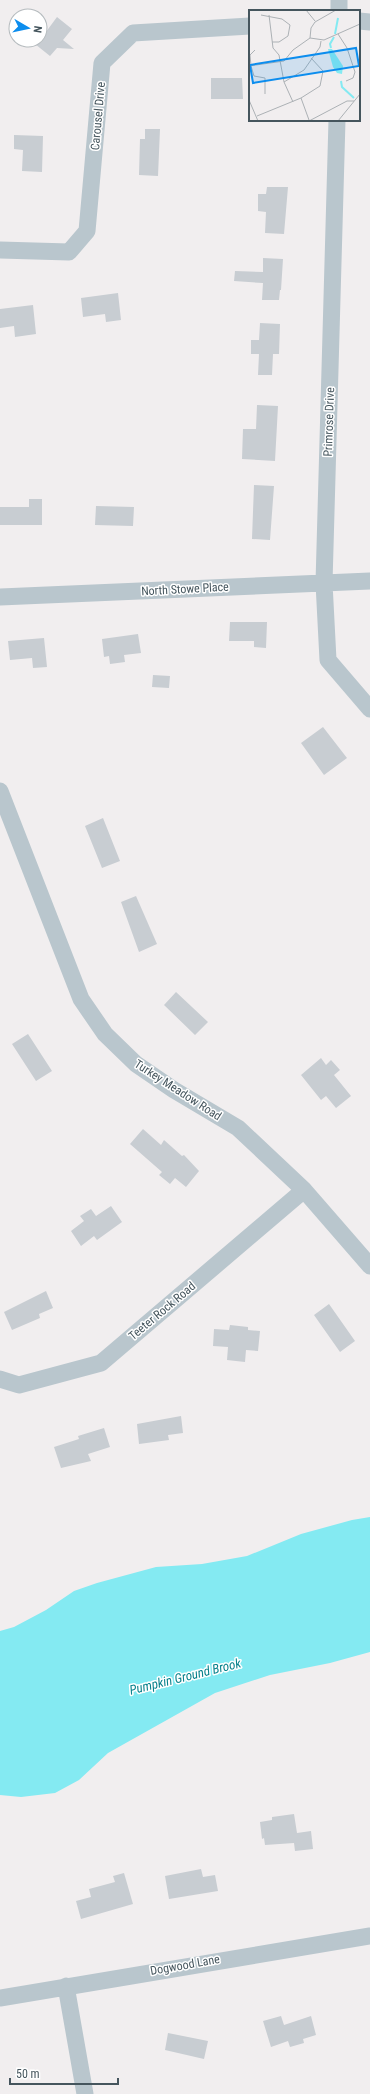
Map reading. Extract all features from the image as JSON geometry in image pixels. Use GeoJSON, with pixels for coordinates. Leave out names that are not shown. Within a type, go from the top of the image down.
{"type":"FeatureCollection","features":[{"type":"Feature","properties":{"kind":"street"},"geometry":{"type":"LineString","coordinates":[[360,21],[370,22]]}},
{"type":"Feature","properties":{"kind":"street","name":"Carousel Drive"},"geometry":{"type":"LineString","coordinates":[[0,250],[70,252],[87,231],[102,63],[133,33],[249,26]]}},
{"type":"Feature","properties":{"kind":"street","name":"Primrose Drive"},"geometry":{"type":"LineString","coordinates":[[337,121],[324,583],[328,660],[370,709]]}},
{"type":"Feature","properties":{"kind":"street","name":"North Stowe Place"},"geometry":{"type":"LineString","coordinates":[[0,597],[370,581]]}},
{"type":"Feature","properties":{"kind":"street","name":"Turkey Meadow Road"},"geometry":{"type":"LineString","coordinates":[[0,792],[82,999],[105,1034],[136,1064],[174,1090],[238,1128],[304,1190],[370,1266]]}},
{"type":"Feature","properties":{"kind":"street","name":"Teeter Rock Road"},"geometry":{"type":"LineString","coordinates":[[0,1378],[19,1386],[101,1363],[304,1190]]}},
{"type":"Feature","properties":{"kind":"street","name":"Dogwood Lane"},"geometry":{"type":"LineString","coordinates":[[0,1998],[370,1936]]}},
{"type":"Feature","properties":{"kind":"street"},"geometry":{"type":"LineString","coordinates":[[66,1986],[85,2094]]}},
{"type":"Feature","properties":{"kind":"water","name":"Pumpkin Ground Brook"},"geometry":{"type":"Polygon","coordinates":[[[370,1517],[370,1652],[330,1663],[270,1675],[215,1693],[108,1753],[79,1780],[55,1793],[21,1797],[0,1795],[0,1631],[14,1627],[46,1610],[74,1591],[97,1583],[156,1567],[202,1564],[247,1556],[301,1534],[352,1520],[370,1517]]]}},
{"type":"Feature","properties":{"kind":"building"},"geometry":{"type":"Polygon","coordinates":[[[57,17],[72,29],[63,40],[74,49],[57,48],[50,56],[40,48],[48,48],[48,29],[57,17]]]}},
{"type":"Feature","properties":{"kind":"building"},"geometry":{"type":"Polygon","coordinates":[[[211,78],[242,78],[243,99],[211,99],[211,78]]]}},
{"type":"Feature","properties":{"kind":"building"},"geometry":{"type":"Polygon","coordinates":[[[145,129],[160,129],[158,176],[139,175],[140,139],[145,139],[145,129]]]}},
{"type":"Feature","properties":{"kind":"building"},"geometry":{"type":"Polygon","coordinates":[[[14,135],[43,136],[42,172],[22,171],[23,150],[14,149],[14,135]]]}},
{"type":"Feature","properties":{"kind":"building"},"geometry":{"type":"Polygon","coordinates":[[[267,187],[288,187],[284,234],[265,233],[266,212],[258,211],[258,194],[266,194],[267,187]]]}},
{"type":"Feature","properties":{"kind":"building"},"geometry":{"type":"Polygon","coordinates":[[[263,258],[283,259],[279,300],[262,300],[263,283],[234,281],[235,271],[263,272],[263,258]]]}},
{"type":"Feature","properties":{"kind":"building"},"geometry":{"type":"Polygon","coordinates":[[[118,293],[121,320],[106,322],[105,314],[83,317],[81,298],[118,293]]]}},
{"type":"Feature","properties":{"kind":"building"},"geometry":{"type":"Polygon","coordinates":[[[33,305],[36,334],[15,337],[14,326],[0,328],[0,309],[33,305]]]}},
{"type":"Feature","properties":{"kind":"building"},"geometry":{"type":"Polygon","coordinates":[[[260,323],[280,324],[279,354],[273,354],[272,375],[258,375],[259,354],[251,354],[251,340],[259,340],[260,323]]]}},
{"type":"Feature","properties":{"kind":"building"},"geometry":{"type":"Polygon","coordinates":[[[257,405],[278,406],[275,461],[242,459],[243,429],[256,429],[257,405]]]}},
{"type":"Feature","properties":{"kind":"building"},"geometry":{"type":"Polygon","coordinates":[[[254,485],[274,486],[270,540],[252,539],[254,485]]]}},
{"type":"Feature","properties":{"kind":"building"},"geometry":{"type":"Polygon","coordinates":[[[29,499],[42,499],[42,525],[0,525],[0,507],[29,507],[29,499]]]}},
{"type":"Feature","properties":{"kind":"building"},"geometry":{"type":"Polygon","coordinates":[[[96,506],[134,507],[133,526],[95,525],[96,506]]]}},
{"type":"Feature","properties":{"kind":"building"},"geometry":{"type":"Polygon","coordinates":[[[230,622],[267,622],[266,648],[254,647],[254,641],[229,641],[230,622]]]}},
{"type":"Feature","properties":{"kind":"building"},"geometry":{"type":"Polygon","coordinates":[[[138,634],[141,653],[124,655],[125,662],[110,664],[109,656],[104,657],[102,639],[138,634]]]}},
{"type":"Feature","properties":{"kind":"building"},"geometry":{"type":"Polygon","coordinates":[[[44,638],[47,667],[33,668],[32,658],[10,660],[8,641],[44,638]]]}},
{"type":"Feature","properties":{"kind":"building"},"geometry":{"type":"Polygon","coordinates":[[[153,675],[170,676],[169,688],[152,687],[153,675]]]}},
{"type":"Feature","properties":{"kind":"building"},"geometry":{"type":"Polygon","coordinates":[[[323,727],[347,758],[324,775],[301,743],[323,727]]]}},
{"type":"Feature","properties":{"kind":"building"},"geometry":{"type":"Polygon","coordinates":[[[103,818],[120,861],[102,868],[85,826],[103,818]]]}},
{"type":"Feature","properties":{"kind":"building"},"geometry":{"type":"Polygon","coordinates":[[[136,896],[157,944],[139,952],[121,902],[136,896]]]}},
{"type":"Feature","properties":{"kind":"building"},"geometry":{"type":"Polygon","coordinates":[[[176,992],[208,1022],[195,1035],[164,1005],[176,992]]]}},
{"type":"Feature","properties":{"kind":"building"},"geometry":{"type":"Polygon","coordinates":[[[28,1034],[52,1071],[36,1081],[12,1044],[28,1034]]]}},
{"type":"Feature","properties":{"kind":"building"},"geometry":{"type":"Polygon","coordinates":[[[321,1058],[326,1065],[331,1060],[340,1070],[334,1075],[351,1096],[336,1108],[326,1096],[321,1100],[301,1075],[321,1058]]]}},
{"type":"Feature","properties":{"kind":"building"},"geometry":{"type":"Polygon","coordinates":[[[143,1129],[161,1145],[164,1140],[182,1156],[184,1155],[199,1171],[186,1187],[175,1178],[170,1184],[159,1175],[162,1172],[130,1144],[143,1129]]]}},
{"type":"Feature","properties":{"kind":"building"},"geometry":{"type":"Polygon","coordinates":[[[111,1206],[122,1222],[97,1240],[94,1236],[81,1246],[71,1231],[84,1221],[80,1216],[91,1209],[96,1216],[111,1206]]]}},
{"type":"Feature","properties":{"kind":"building"},"geometry":{"type":"Polygon","coordinates":[[[46,1291],[53,1308],[39,1314],[40,1318],[12,1330],[4,1312],[46,1291]]]}},
{"type":"Feature","properties":{"kind":"building"},"geometry":{"type":"Polygon","coordinates":[[[329,1304],[355,1341],[340,1352],[314,1315],[329,1304]]]}},
{"type":"Feature","properties":{"kind":"building"},"geometry":{"type":"Polygon","coordinates":[[[230,1325],[248,1327],[248,1330],[260,1331],[258,1351],[246,1350],[245,1362],[227,1360],[228,1347],[213,1346],[214,1329],[229,1330],[230,1325]]]}},
{"type":"Feature","properties":{"kind":"building"},"geometry":{"type":"Polygon","coordinates":[[[181,1416],[183,1433],[168,1435],[169,1440],[139,1444],[137,1424],[181,1416]]]}},
{"type":"Feature","properties":{"kind":"building"},"geometry":{"type":"Polygon","coordinates":[[[104,1428],[110,1447],[88,1454],[91,1461],[61,1468],[54,1447],[79,1439],[78,1436],[104,1428]]]}},
{"type":"Feature","properties":{"kind":"building"},"geometry":{"type":"Polygon","coordinates":[[[294,1814],[297,1833],[311,1831],[313,1849],[295,1851],[294,1843],[265,1845],[264,1838],[262,1839],[260,1822],[272,1820],[272,1817],[294,1814]]]}},
{"type":"Feature","properties":{"kind":"building"},"geometry":{"type":"Polygon","coordinates":[[[201,1869],[203,1877],[215,1875],[218,1891],[169,1899],[165,1876],[201,1869]]]}},
{"type":"Feature","properties":{"kind":"building"},"geometry":{"type":"Polygon","coordinates":[[[124,1873],[133,1904],[81,1919],[76,1901],[91,1897],[89,1889],[115,1882],[113,1876],[124,1873]]]}},
{"type":"Feature","properties":{"kind":"building"},"geometry":{"type":"Polygon","coordinates":[[[281,2016],[284,2025],[311,2016],[316,2035],[303,2039],[304,2043],[290,2047],[288,2041],[271,2047],[263,2021],[281,2016]]]}},
{"type":"Feature","properties":{"kind":"building"},"geometry":{"type":"Polygon","coordinates":[[[168,2033],[208,2041],[204,2059],[165,2050],[168,2033]]]}}]}
